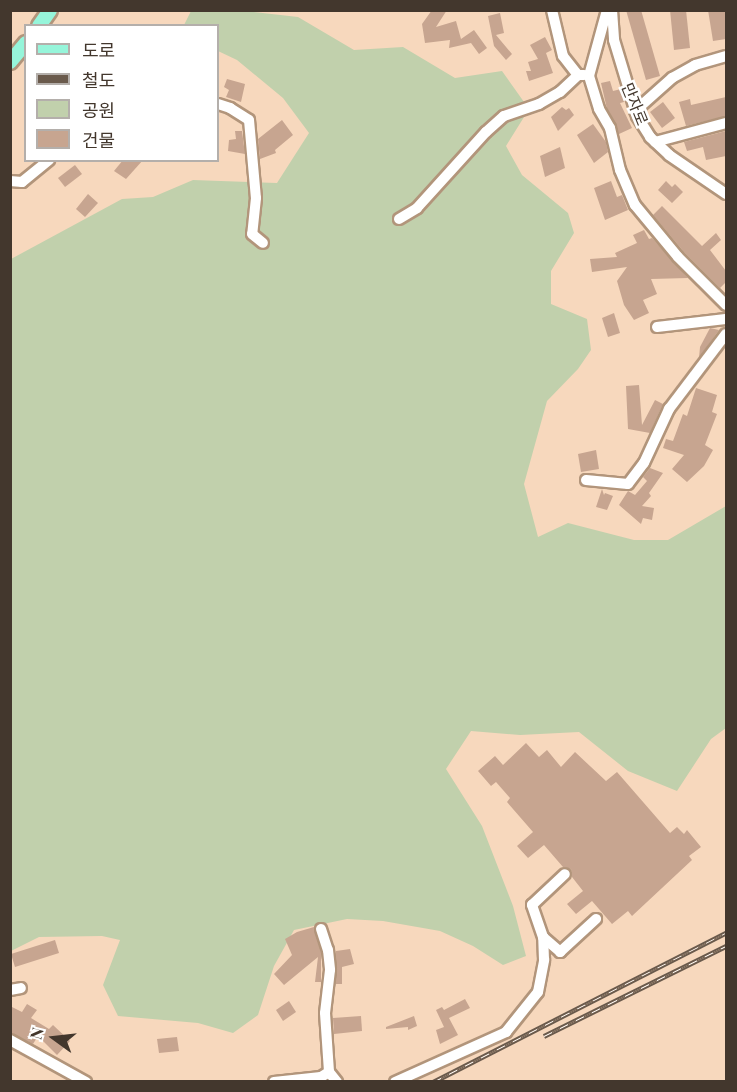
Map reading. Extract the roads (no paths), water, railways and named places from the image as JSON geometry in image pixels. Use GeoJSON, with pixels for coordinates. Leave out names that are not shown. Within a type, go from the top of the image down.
{"type":"FeatureCollection","features":[{"type":"Feature","properties":{"kind":"main road"},"geometry":{"type":"LineString","coordinates":[[40,24],[50,10]]}},
{"type":"Feature","properties":{"kind":"main road"},"geometry":{"type":"LineString","coordinates":[[10,62],[24,50]]}},
{"type":"Feature","properties":{"kind":"street"},"geometry":{"type":"LineString","coordinates":[[552,10],[562,56],[584,75],[610,128],[620,170],[635,206],[678,257],[726,305]]}},
{"type":"Feature","properties":{"kind":"street"},"geometry":{"type":"LineString","coordinates":[[399,219],[417,208],[486,132],[504,116],[539,104],[584,75],[607,10]]}},
{"type":"Feature","properties":{"kind":"street","name":"만자로"},"geometry":{"type":"LineString","coordinates":[[612,10],[614,40],[635,111],[655,142],[726,194]]}},
{"type":"Feature","properties":{"kind":"street"},"geometry":{"type":"LineString","coordinates":[[635,111],[672,78],[695,65],[726,56]]}},
{"type":"Feature","properties":{"kind":"street"},"geometry":{"type":"LineString","coordinates":[[219,104],[230,108],[249,120],[256,198],[252,234],[263,243]]}},
{"type":"Feature","properties":{"kind":"street"},"geometry":{"type":"LineString","coordinates":[[655,142],[726,123]]}},
{"type":"Feature","properties":{"kind":"street"},"geometry":{"type":"LineString","coordinates":[[10,181],[22,182],[47,162]]}},
{"type":"Feature","properties":{"kind":"street"},"geometry":{"type":"LineString","coordinates":[[657,327],[726,319]]}},
{"type":"Feature","properties":{"kind":"street"},"geometry":{"type":"LineString","coordinates":[[586,480],[628,484],[644,463],[669,409],[726,334]]}},
{"type":"Feature","properties":{"kind":"street"},"geometry":{"type":"LineString","coordinates":[[395,1082],[506,1032],[538,992],[544,960],[543,937],[532,905],[565,874]]}},
{"type":"Feature","properties":{"kind":"street"},"geometry":{"type":"LineString","coordinates":[[543,937],[560,952],[596,919]]}},
{"type":"Feature","properties":{"kind":"street"},"geometry":{"type":"LineString","coordinates":[[321,929],[328,950],[330,970],[325,1013],[329,1072],[337,1082]]}},
{"type":"Feature","properties":{"kind":"street"},"geometry":{"type":"LineString","coordinates":[[10,1040],[86,1082]]}},
{"type":"Feature","properties":{"kind":"street"},"geometry":{"type":"LineString","coordinates":[[274,1082],[321,1077],[329,1072]]}},
{"type":"Feature","properties":{"kind":"railway"},"geometry":{"type":"LineString","coordinates":[[433,1082],[726,933]]}},
{"type":"Feature","properties":{"kind":"railway"},"geometry":{"type":"LineString","coordinates":[[544,1036],[726,946]]}}]}
